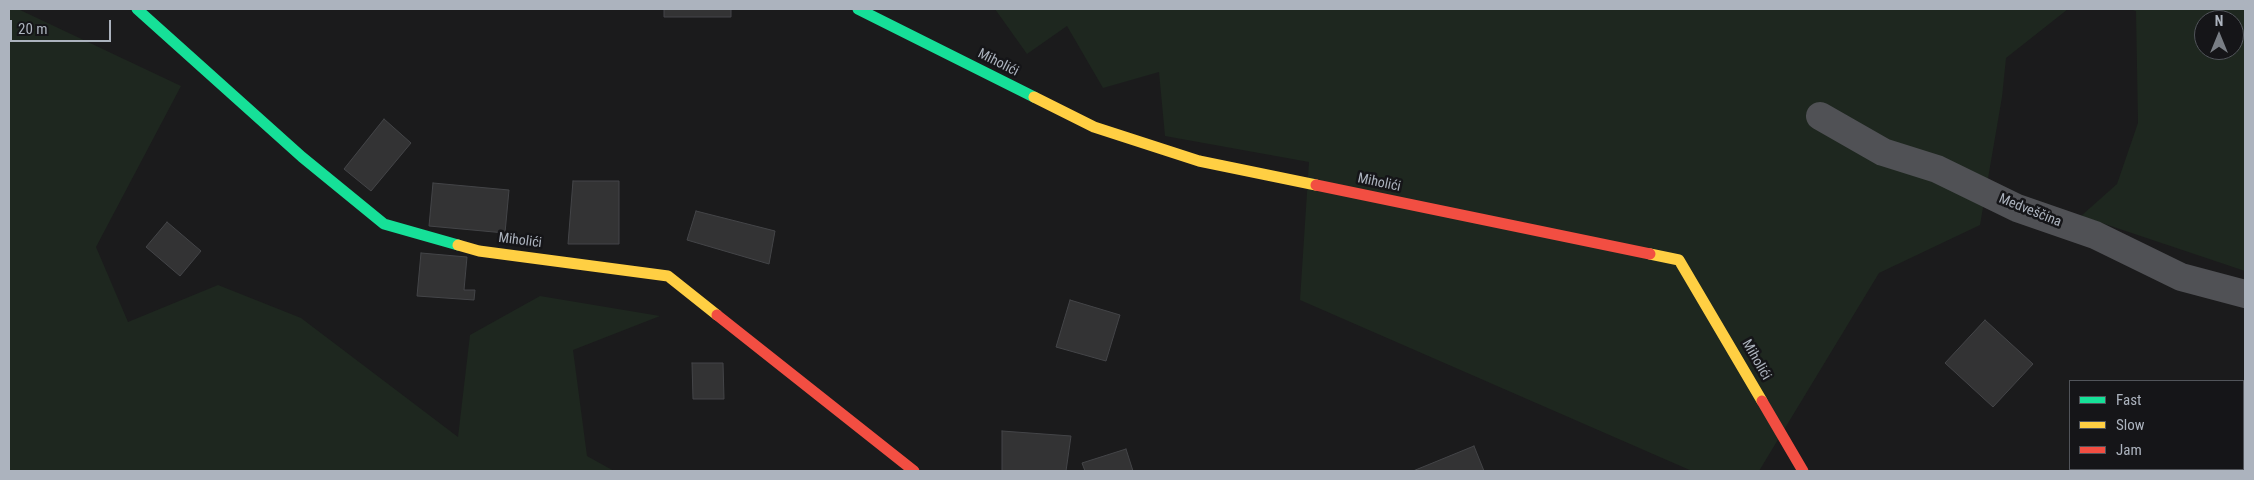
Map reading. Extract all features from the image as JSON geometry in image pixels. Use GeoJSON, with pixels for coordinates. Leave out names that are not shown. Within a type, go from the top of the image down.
{"type":"FeatureCollection","features":[{"type":"Feature","properties":{"kind":"street","name":"Miholići"},"geometry":{"type":"LineString","coordinates":[[136,9],[302,157],[384,224],[479,251],[668,276],[914,471]]}},
{"type":"Feature","properties":{"kind":"street","name":"Miholići"},"geometry":{"type":"LineString","coordinates":[[858,9],[1094,127],[1199,161],[1679,260],[1803,471]]}},
{"type":"Feature","properties":{"kind":"street","name":"Medveščina"},"geometry":{"type":"LineString","coordinates":[[1820,116],[1883,152],[1937,169],[2017,208],[2095,235],[2181,277],[2245,294]]}},
{"type":"Feature","properties":{"kind":"shaded area"},"geometry":{"type":"Polygon","coordinates":[[[9,9],[18,9],[181,86],[96,247],[128,322],[218,285],[301,318],[458,437],[470,335],[540,296],[660,316],[573,350],[587,456],[614,471],[9,471],[9,9]]]}},
{"type":"Feature","properties":{"kind":"shaded area"},"geometry":{"type":"Polygon","coordinates":[[[995,9],[2068,9],[2006,58],[2002,97],[1980,225],[1879,273],[1759,471],[1692,471],[1300,300],[1309,162],[1165,136],[1159,72],[1103,88],[1067,26],[1027,54],[995,9]]]}},
{"type":"Feature","properties":{"kind":"shaded area"},"geometry":{"type":"Polygon","coordinates":[[[2128,9],[2245,9],[2245,271],[2081,216],[2117,184],[2138,123],[2136,11],[2128,9]]]}},
{"type":"Feature","properties":{"kind":"building"},"geometry":{"type":"Polygon","coordinates":[[[664,9],[731,9],[731,17],[664,17],[664,9]]]}},
{"type":"Feature","properties":{"kind":"building"},"geometry":{"type":"Polygon","coordinates":[[[384,119],[411,143],[371,191],[344,169],[384,119]]]}},
{"type":"Feature","properties":{"kind":"building"},"geometry":{"type":"Polygon","coordinates":[[[573,181],[619,181],[619,244],[568,244],[573,181]]]}},
{"type":"Feature","properties":{"kind":"building"},"geometry":{"type":"Polygon","coordinates":[[[433,183],[509,190],[505,233],[429,226],[433,183]]]}},
{"type":"Feature","properties":{"kind":"building"},"geometry":{"type":"Polygon","coordinates":[[[696,211],[775,231],[769,264],[687,240],[696,211]]]}},
{"type":"Feature","properties":{"kind":"building"},"geometry":{"type":"Polygon","coordinates":[[[167,222],[201,251],[180,276],[146,247],[167,222]]]}},
{"type":"Feature","properties":{"kind":"building"},"geometry":{"type":"Polygon","coordinates":[[[421,253],[467,257],[464,290],[475,290],[474,300],[417,296],[421,253]]]}},
{"type":"Feature","properties":{"kind":"building"},"geometry":{"type":"Polygon","coordinates":[[[1070,300],[1120,315],[1106,361],[1056,347],[1070,300]]]}},
{"type":"Feature","properties":{"kind":"building"},"geometry":{"type":"Polygon","coordinates":[[[1985,320],[2033,364],[1993,407],[1945,363],[1985,320]]]}},
{"type":"Feature","properties":{"kind":"building"},"geometry":{"type":"Polygon","coordinates":[[[692,363],[723,363],[724,399],[693,399],[692,363]]]}},
{"type":"Feature","properties":{"kind":"building"},"geometry":{"type":"Polygon","coordinates":[[[1002,431],[1071,436],[1066,471],[1002,471],[1002,431]]]}},
{"type":"Feature","properties":{"kind":"building"},"geometry":{"type":"Polygon","coordinates":[[[1474,446],[1484,471],[1413,471],[1474,446]]]}},
{"type":"Feature","properties":{"kind":"building"},"geometry":{"type":"Polygon","coordinates":[[[1126,449],[1133,471],[1085,471],[1082,463],[1126,449]]]}},
{"type":"Feature","properties":{"kind":"traffic: fast"},"geometry":{"type":"LineString","coordinates":[[137,9],[302,157],[384,224],[458,245]]}},
{"type":"Feature","properties":{"kind":"traffic: fast"},"geometry":{"type":"LineString","coordinates":[[858,9],[1034,97]]}},
{"type":"Feature","properties":{"kind":"traffic: slow"},"geometry":{"type":"LineString","coordinates":[[1034,97],[1094,127],[1199,161],[1316,185]]}},
{"type":"Feature","properties":{"kind":"traffic: slow"},"geometry":{"type":"LineString","coordinates":[[458,245],[479,251],[668,276],[717,315]]}},
{"type":"Feature","properties":{"kind":"traffic: slow"},"geometry":{"type":"LineString","coordinates":[[1650,254],[1679,260],[1762,401]]}},
{"type":"Feature","properties":{"kind":"traffic: jam"},"geometry":{"type":"LineString","coordinates":[[1316,185],[1650,254]]}},
{"type":"Feature","properties":{"kind":"traffic: jam"},"geometry":{"type":"LineString","coordinates":[[717,315],[914,471]]}},
{"type":"Feature","properties":{"kind":"traffic: jam"},"geometry":{"type":"LineString","coordinates":[[1762,401],[1803,471]]}}]}
